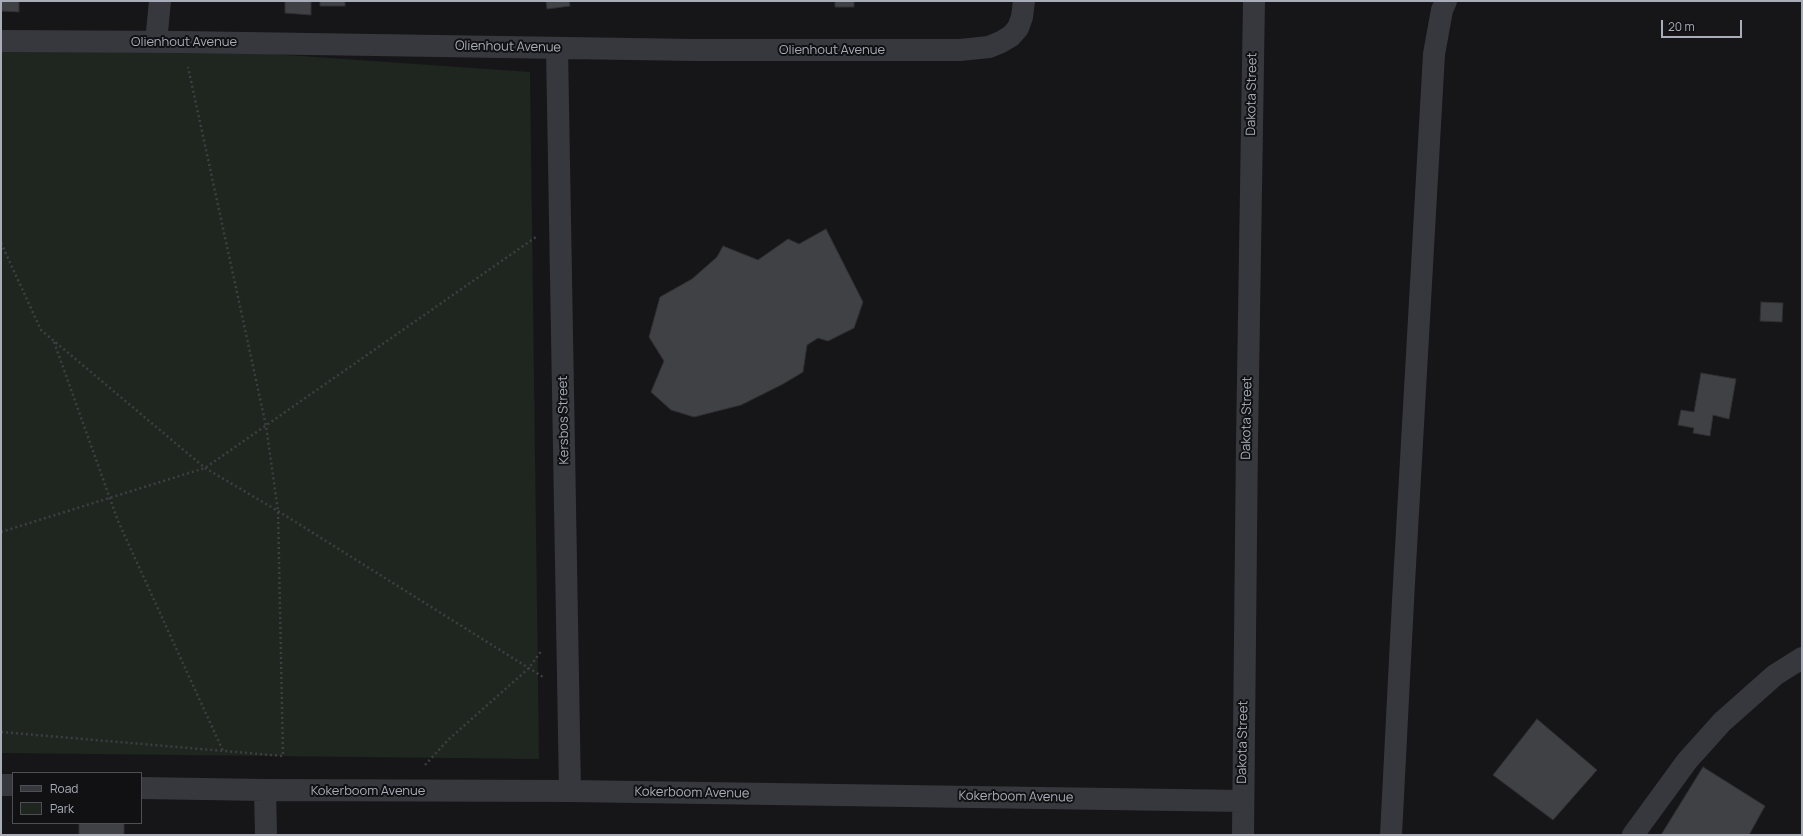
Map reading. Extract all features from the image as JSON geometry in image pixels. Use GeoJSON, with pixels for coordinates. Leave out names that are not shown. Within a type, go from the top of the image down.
{"type":"FeatureCollection","features":[{"type":"Feature","properties":{"kind":"street"},"geometry":{"type":"LineString","coordinates":[[156,42],[160,1]]}},
{"type":"Feature","properties":{"kind":"street","name":"Olienhout Avenue"},"geometry":{"type":"LineString","coordinates":[[1,41],[182,42],[557,48],[960,50],[989,47],[1011,36],[1018,28],[1022,17],[1024,1]]}},
{"type":"Feature","properties":{"kind":"street","name":"Dakota Street"},"geometry":{"type":"LineString","coordinates":[[1243,835],[1247,433],[1254,1]]}},
{"type":"Feature","properties":{"kind":"street"},"geometry":{"type":"LineString","coordinates":[[1391,835],[1402,601],[1434,54],[1442,10],[1446,1]]}},
{"type":"Feature","properties":{"kind":"street","name":"Kersbos Street"},"geometry":{"type":"LineString","coordinates":[[557,48],[570,791]]}},
{"type":"Feature","properties":{"kind":"street"},"geometry":{"type":"LineString","coordinates":[[1633,835],[1687,761],[1722,722],[1775,675],[1802,658]]}},
{"type":"Feature","properties":{"kind":"street"},"geometry":{"type":"LineString","coordinates":[[1,785],[12,785]]}},
{"type":"Feature","properties":{"kind":"street","name":"Kokerboom Avenue"},"geometry":{"type":"LineString","coordinates":[[142,788],[570,791],[1243,801]]}},
{"type":"Feature","properties":{"kind":"street"},"geometry":{"type":"LineString","coordinates":[[265,790],[266,835]]}},
{"type":"Feature","properties":{"kind":"path"},"geometry":{"type":"LineString","coordinates":[[1,732],[282,756],[278,511],[266,426],[182,42]]}},
{"type":"Feature","properties":{"kind":"path"},"geometry":{"type":"LineString","coordinates":[[1,243],[41,330],[205,468],[278,511],[518,661]]}},
{"type":"Feature","properties":{"kind":"path"},"geometry":{"type":"LineString","coordinates":[[1,532],[205,468],[516,250]]}},
{"type":"Feature","properties":{"kind":"path"},"geometry":{"type":"LineString","coordinates":[[54,340],[118,521],[224,751]]}},
{"type":"Feature","properties":{"kind":"path"},"geometry":{"type":"LineString","coordinates":[[402,791],[448,740],[528,668],[543,649]]}},
{"type":"Feature","properties":{"kind":"green space"},"geometry":{"type":"Polygon","coordinates":[[[1,35],[530,72],[539,759],[1,753],[1,35]]]}},
{"type":"Feature","properties":{"kind":"building"},"geometry":{"type":"Polygon","coordinates":[[[1,1],[19,1],[19,12],[1,11],[1,1]]]}},
{"type":"Feature","properties":{"kind":"building"},"geometry":{"type":"Polygon","coordinates":[[[285,1],[311,1],[311,15],[285,13],[285,1]]]}},
{"type":"Feature","properties":{"kind":"building"},"geometry":{"type":"Polygon","coordinates":[[[320,1],[345,1],[345,6],[320,6],[320,1]]]}},
{"type":"Feature","properties":{"kind":"building"},"geometry":{"type":"Polygon","coordinates":[[[546,1],[569,1],[570,6],[547,9],[546,1]]]}},
{"type":"Feature","properties":{"kind":"building"},"geometry":{"type":"Polygon","coordinates":[[[835,1],[854,1],[854,7],[835,7],[835,1]]]}},
{"type":"Feature","properties":{"kind":"building"},"geometry":{"type":"Polygon","coordinates":[[[826,229],[863,302],[854,328],[828,341],[818,338],[807,345],[803,372],[741,405],[694,417],[671,410],[651,392],[664,361],[649,337],[660,297],[692,279],[717,257],[723,246],[758,260],[788,239],[799,244],[826,229]]]}},
{"type":"Feature","properties":{"kind":"building"},"geometry":{"type":"Polygon","coordinates":[[[1761,302],[1783,303],[1782,322],[1760,321],[1761,302]]]}},
{"type":"Feature","properties":{"kind":"building"},"geometry":{"type":"Polygon","coordinates":[[[1701,373],[1736,379],[1729,419],[1713,415],[1710,436],[1693,433],[1694,428],[1678,425],[1681,410],[1694,412],[1701,373]]]}},
{"type":"Feature","properties":{"kind":"building"},"geometry":{"type":"Polygon","coordinates":[[[1537,719],[1597,770],[1553,820],[1493,775],[1537,719]]]}},
{"type":"Feature","properties":{"kind":"building"},"geometry":{"type":"Polygon","coordinates":[[[1703,767],[1765,806],[1749,835],[1661,835],[1703,767]]]}},
{"type":"Feature","properties":{"kind":"building"},"geometry":{"type":"Polygon","coordinates":[[[79,824],[124,824],[124,835],[79,835],[79,824]]]}}]}
